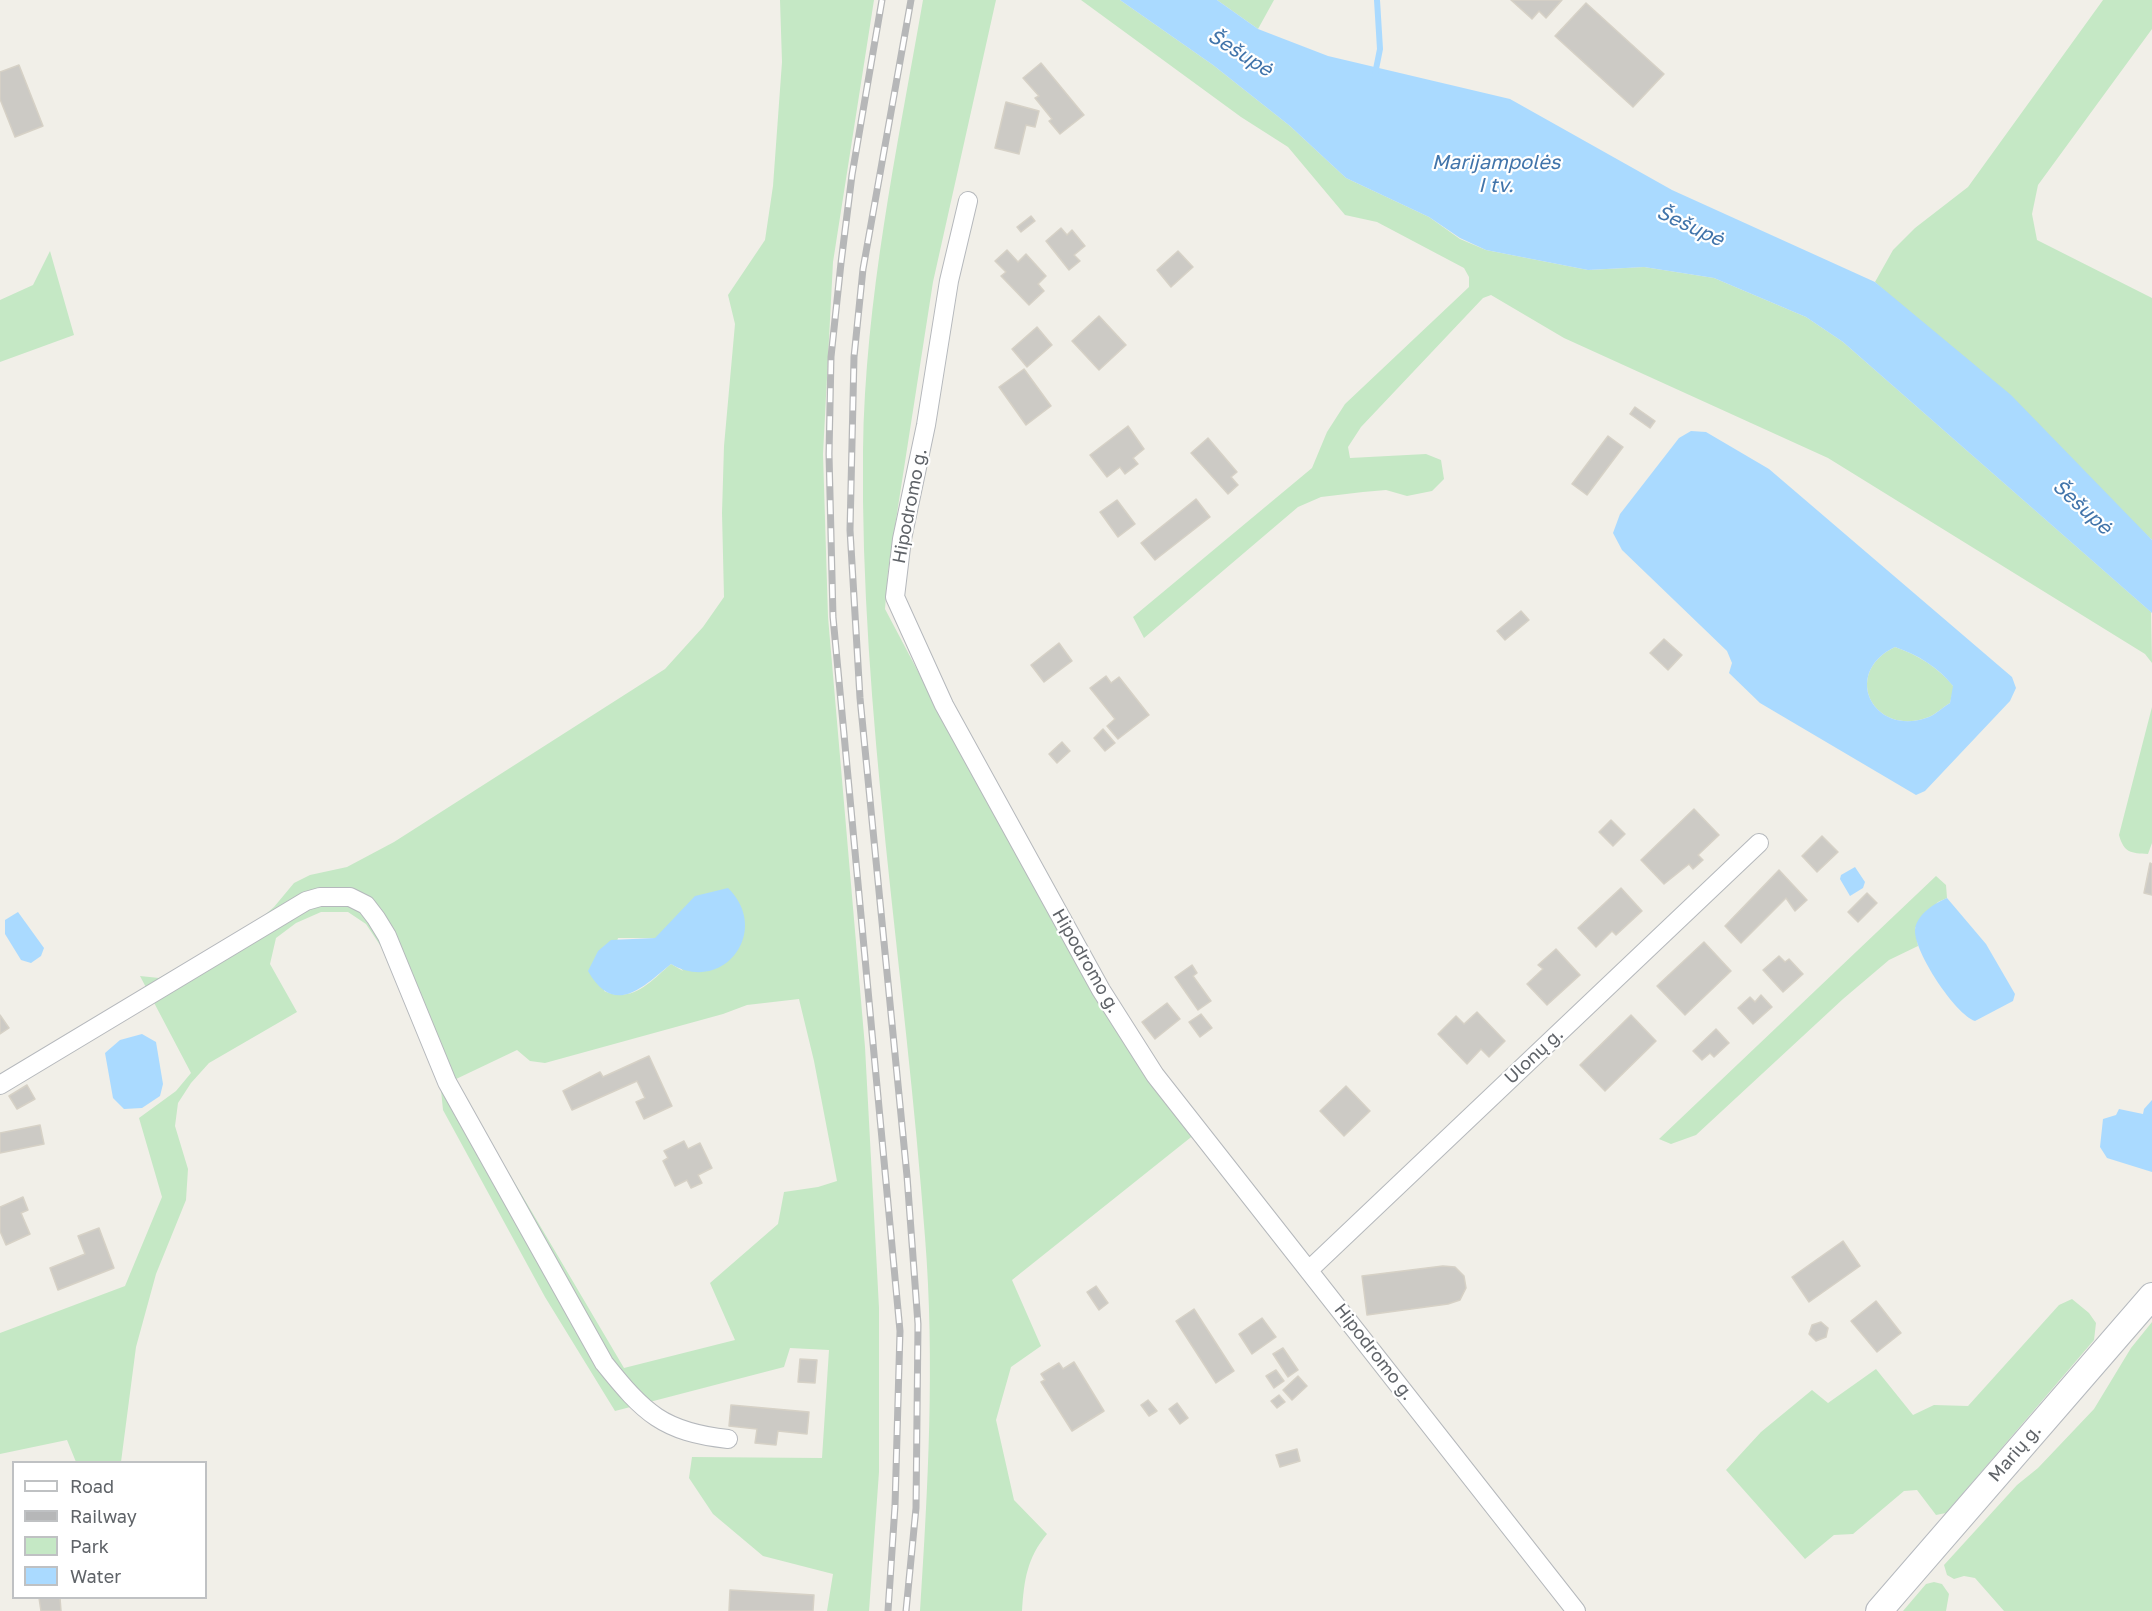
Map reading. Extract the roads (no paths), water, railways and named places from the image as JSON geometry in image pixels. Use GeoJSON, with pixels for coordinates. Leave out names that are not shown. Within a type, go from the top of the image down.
{"type":"FeatureCollection","features":[{"type":"Feature","properties":{"kind":"street","name":"Hipodromo g."},"geometry":{"type":"LineString","coordinates":[[968,201],[949,281],[926,425],[902,539],[895,597],[944,705],[1101,990],[1155,1076],[1576,1611]]}},
{"type":"Feature","properties":{"kind":"street","name":"Ulonų g."},"geometry":{"type":"LineString","coordinates":[[1309,1270],[1759,843]]}},
{"type":"Feature","properties":{"kind":"street"},"geometry":{"type":"LineString","coordinates":[[0,1085],[306,901],[320,897],[350,897],[366,905],[387,936],[447,1082],[604,1363],[634,1400],[662,1423],[697,1436],[728,1439]]}},
{"type":"Feature","properties":{"kind":"street","name":"Marių g."},"geometry":{"type":"LineString","coordinates":[[1879,1611],[2152,1296]]}},
{"type":"Feature","properties":{"kind":"water","name":"Marijampolės I tv."},"geometry":{"type":"Polygon","coordinates":[[[1120,0],[1217,0],[1258,29],[1328,56],[1510,99],[1672,190],[1875,282],[2011,395],[2152,540],[2152,613],[1843,342],[1806,317],[1714,278],[1644,267],[1588,270],[1486,250],[1460,238],[1429,217],[1346,178],[1290,126],[1213,65],[1120,0]]]}},
{"type":"Feature","properties":{"kind":"water"},"geometry":{"type":"Polygon","coordinates":[[[1691,431],[1706,432],[1769,469],[2012,677],[2016,688],[2010,701],[1925,791],[1916,795],[1760,703],[1729,673],[1732,663],[1727,651],[1622,550],[1613,533],[1620,514],[1679,438],[1691,431]],[[1895,647],[1879,658],[1870,672],[1867,686],[1870,699],[1879,710],[1891,718],[1907,721],[1929,717],[1950,703],[1953,686],[1934,667],[1895,647]]]}},
{"type":"Feature","properties":{"kind":"water"},"geometry":{"type":"Polygon","coordinates":[[[1855,867],[1865,882],[1863,888],[1850,896],[1840,879],[1841,875],[1855,867]]]}},
{"type":"Feature","properties":{"kind":"water"},"geometry":{"type":"Polygon","coordinates":[[[728,888],[740,905],[745,922],[743,939],[736,954],[723,965],[708,971],[690,971],[671,964],[639,989],[618,995],[608,993],[598,985],[588,971],[598,951],[611,940],[655,938],[695,896],[728,888]]]}},
{"type":"Feature","properties":{"kind":"water"},"geometry":{"type":"Polygon","coordinates":[[[1947,898],[1986,944],[2015,994],[2013,1001],[1975,1021],[1957,1007],[1947,995],[1928,967],[1916,940],[1915,930],[1919,919],[1932,906],[1947,898]]]}},
{"type":"Feature","properties":{"kind":"water"},"geometry":{"type":"Polygon","coordinates":[[[18,912],[44,948],[41,956],[31,963],[21,960],[5,934],[5,920],[18,912]]]}},
{"type":"Feature","properties":{"kind":"water"},"geometry":{"type":"Polygon","coordinates":[[[142,1034],[156,1042],[163,1084],[160,1096],[142,1108],[124,1109],[113,1098],[105,1053],[120,1040],[142,1034]]]}},
{"type":"Feature","properties":{"kind":"water"},"geometry":{"type":"Polygon","coordinates":[[[2152,1100],[2152,1172],[2107,1158],[2100,1147],[2103,1119],[2116,1115],[2119,1109],[2143,1114],[2144,1109],[2152,1100]]]}},
{"type":"Feature","properties":{"kind":"waterway"},"geometry":{"type":"LineString","coordinates":[[1375,74],[1380,49],[1377,0]]}},
{"type":"Feature","properties":{"kind":"railway"},"geometry":{"type":"LineString","coordinates":[[882,0],[852,175],[841,263],[831,357],[829,454],[833,617],[900,1331],[895,1506],[888,1611]]}},
{"type":"Feature","properties":{"kind":"railway"},"geometry":{"type":"LineString","coordinates":[[906,1611],[916,1508],[918,1324],[907,1176],[860,698],[850,530],[854,357],[863,269],[911,0]]}},
{"type":"Feature","properties":{"kind":"water label","name":"Šešupė"},"geometry":{"type":"Point","coordinates":[1240,53]}},
{"type":"Feature","properties":{"kind":"water label","name":"Šešupė"},"geometry":{"type":"Point","coordinates":[1690,226]}},
{"type":"Feature","properties":{"kind":"water label","name":"Šešupė"},"geometry":{"type":"Point","coordinates":[2082,507]}}]}
